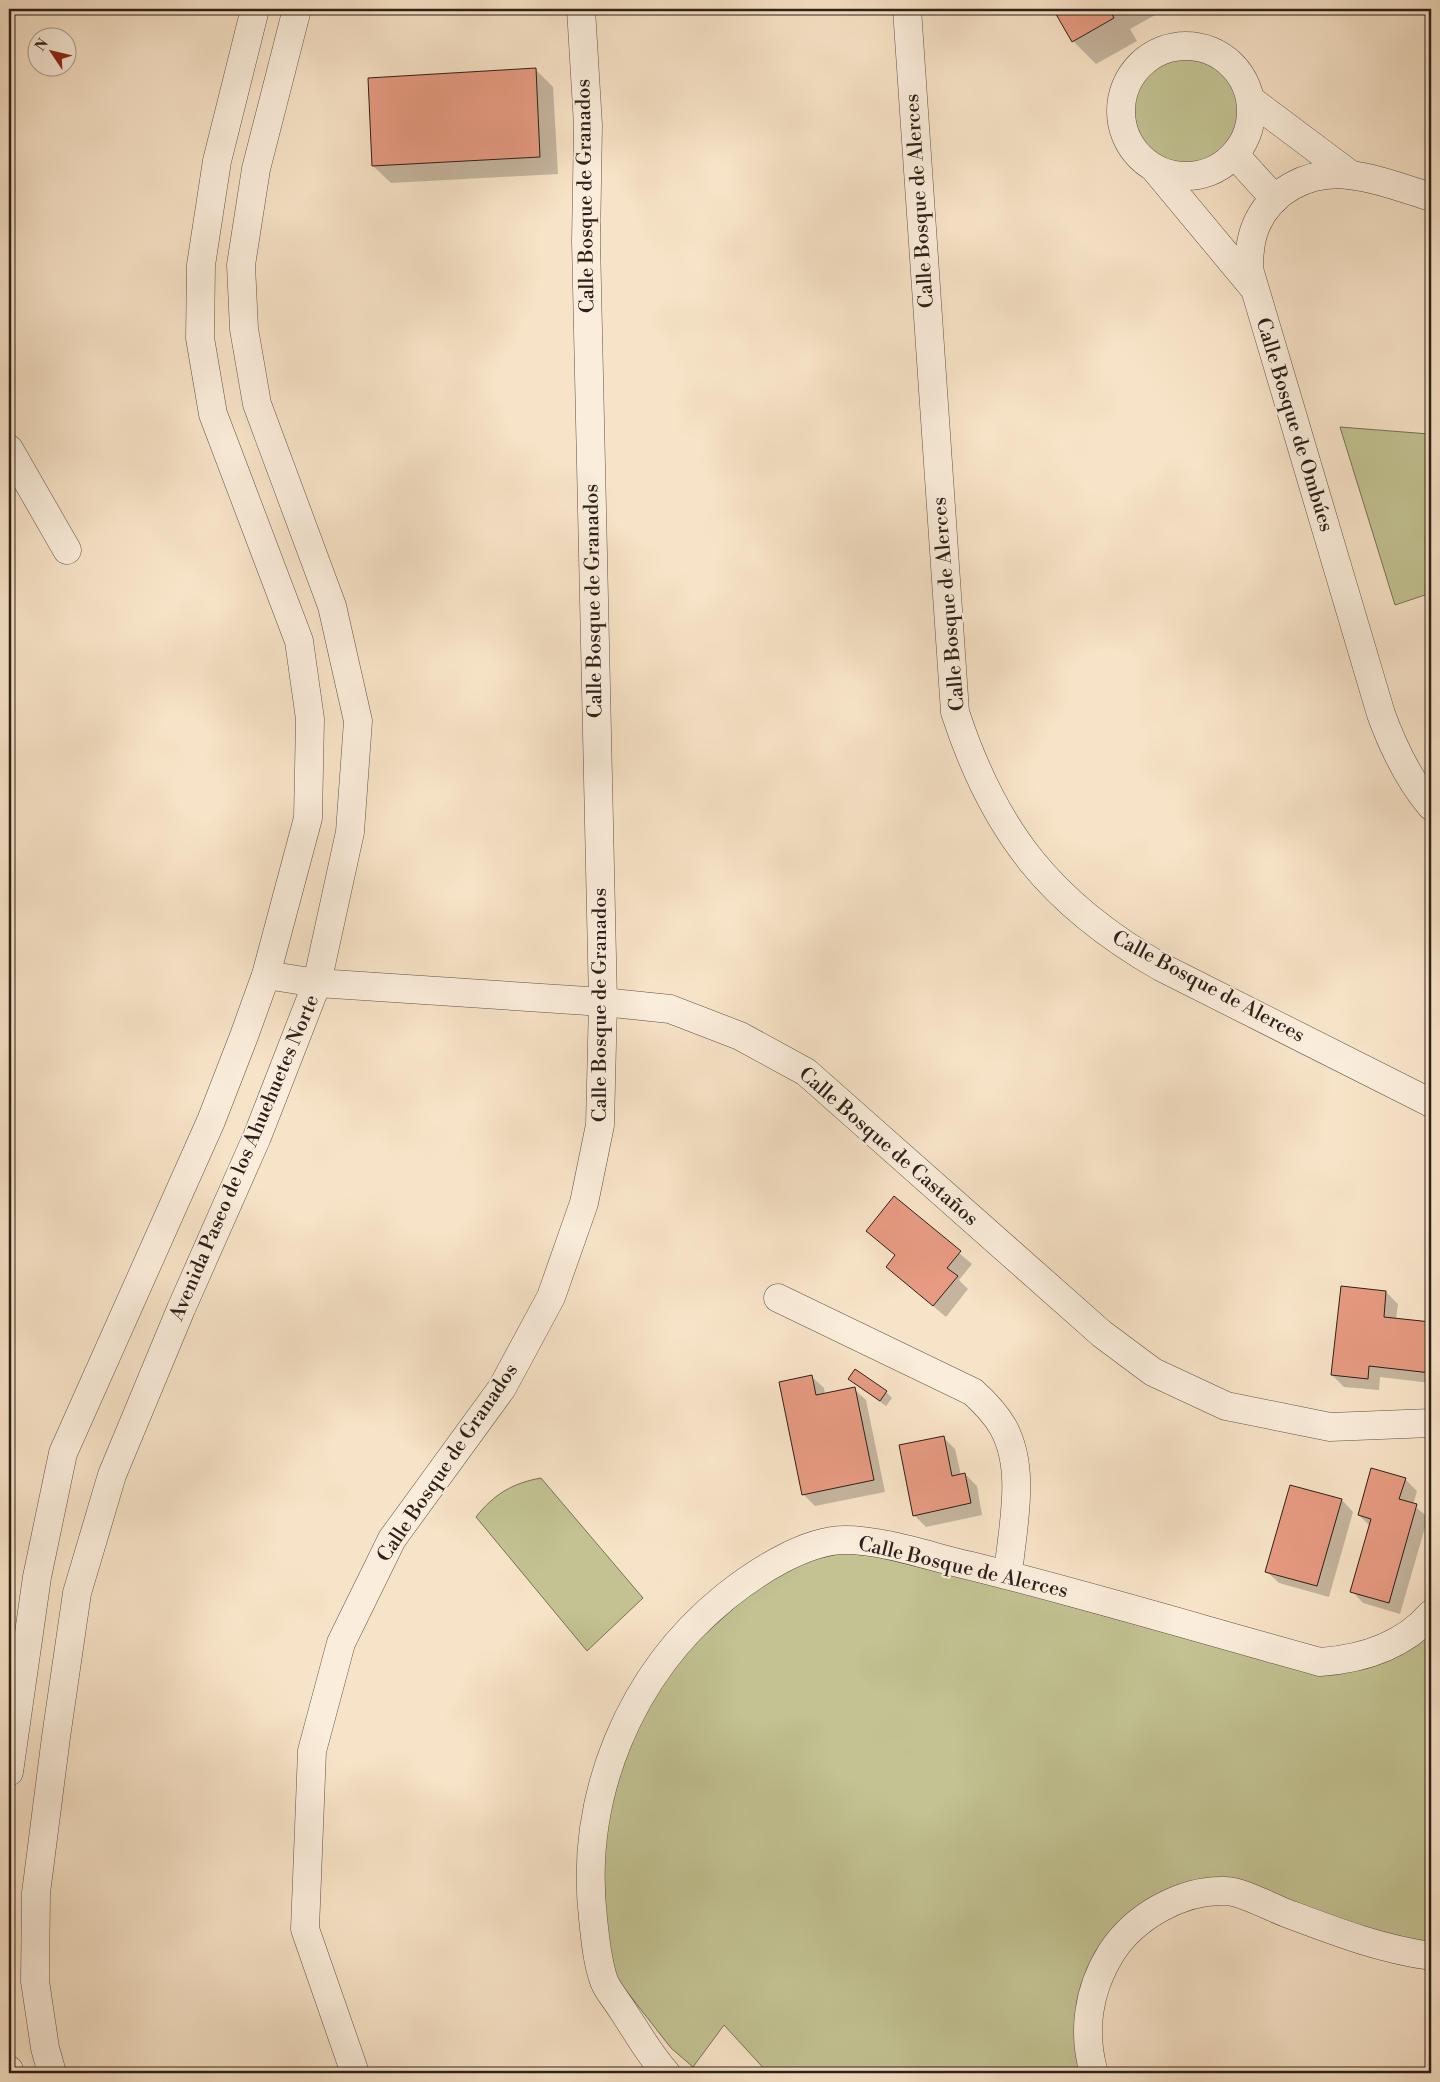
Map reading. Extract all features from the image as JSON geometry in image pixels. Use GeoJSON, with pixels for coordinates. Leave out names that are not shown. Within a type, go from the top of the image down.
{"type":"FeatureCollection","features":[{"type":"Feature","properties":{"kind":"street"},"geometry":{"type":"LineString","coordinates":[[9,1772],[37,1577],[63,1453],[211,1121],[266,975],[308,818],[310,719],[299,641],[213,414],[200,338],[201,265],[217,162],[255,9]]}},
{"type":"Feature","properties":{"kind":"street","name":"Avenida Paseo de los Ahuehuetes Norte"},"geometry":{"type":"LineString","coordinates":[[52,2073],[45,2048],[34,1981],[36,1893],[56,1737],[78,1593],[112,1475],[181,1309],[261,1128],[318,983],[350,832],[358,721],[332,606],[257,404],[244,329],[241,265],[256,169],[298,9]]}},
{"type":"Feature","properties":{"kind":"street","name":"Calle Bosque de Granados"},"geometry":{"type":"LineString","coordinates":[[355,2073],[305,1929],[312,1751],[341,1643],[392,1539],[502,1388],[550,1297],[584,1203],[600,1125],[604,1002],[586,241],[588,126],[581,9]]}},
{"type":"Feature","properties":{"kind":"street","name":"Calle Bosque de Alerces"},"geometry":{"type":"LineString","coordinates":[[906,9],[955,712],[968,753],[986,792],[1008,830],[1034,865],[1086,917],[1126,946],[1170,971],[1431,1103]]}},
{"type":"Feature","properties":{"kind":"street"},"geometry":{"type":"LineString","coordinates":[[1154,168],[1182,176],[1211,172],[1235,155],[1250,129],[1251,100],[1240,73],[1218,54],[1191,45],[1162,50],[1146,61],[1138,67],[1124,92],[1122,122],[1132,148],[1154,168],[1253,287]]}},
{"type":"Feature","properties":{"kind":"street"},"geometry":{"type":"LineString","coordinates":[[1251,100],[1351,175]]}},
{"type":"Feature","properties":{"kind":"street"},"geometry":{"type":"LineString","coordinates":[[1235,155],[1275,198]]}},
{"type":"Feature","properties":{"kind":"street","name":"Calle Bosque de Ombúes"},"geometry":{"type":"LineString","coordinates":[[1431,197],[1351,175],[1331,174],[1310,177],[1292,186],[1275,198],[1263,213],[1254,230],[1249,249],[1249,268],[1253,287],[1381,714],[1392,744],[1407,772],[1431,806]]}},
{"type":"Feature","properties":{"kind":"street"},"geometry":{"type":"LineString","coordinates":[[9,448],[67,550]]}},
{"type":"Feature","properties":{"kind":"street","name":"Calle Bosque de Castaños"},"geometry":{"type":"LineString","coordinates":[[266,975],[318,983],[604,1002],[670,1009],[740,1036],[806,1072],[1102,1334],[1153,1372],[1226,1406],[1330,1426],[1431,1423]]}},
{"type":"Feature","properties":{"kind":"street"},"geometry":{"type":"LineString","coordinates":[[778,1298],[973,1392],[990,1408],[1003,1427],[1015,1462],[1017,1481],[1008,1575]]}},
{"type":"Feature","properties":{"kind":"street","name":"Calle Bosque de Alerces"},"geometry":{"type":"LineString","coordinates":[[666,2073],[654,2059],[605,1982],[595,1940],[590,1898],[590,1854],[596,1811],[607,1770],[622,1730],[639,1696],[660,1665],[683,1636],[724,1598],[770,1566],[803,1549],[843,1540],[876,1543],[1008,1575],[1320,1662],[1345,1660],[1391,1645],[1412,1631],[1431,1614]]}},
{"type":"Feature","properties":{"kind":"street"},"geometry":{"type":"LineString","coordinates":[[1094,2073],[1087,2040],[1088,2015],[1093,1990],[1103,1966],[1116,1944],[1134,1926],[1155,1911],[1178,1899],[1202,1892],[1228,1891],[1372,1944],[1431,1956]]}},
{"type":"Feature","properties":{"kind":"green space"},"geometry":{"type":"Polygon","coordinates":[[[1186,57],[1207,61],[1224,73],[1236,90],[1240,111],[1236,132],[1224,149],[1207,161],[1186,165],[1165,161],[1148,149],[1136,132],[1132,111],[1136,90],[1148,73],[1165,61],[1186,57]]]}},
{"type":"Feature","properties":{"kind":"green space"},"geometry":{"type":"Polygon","coordinates":[[[1340,427],[1429,434],[1431,441],[1431,593],[1395,605],[1340,427]]]}},
{"type":"Feature","properties":{"kind":"green space"},"geometry":{"type":"Polygon","coordinates":[[[541,1478],[643,1598],[587,1651],[476,1517],[497,1496],[513,1486],[541,1478]]]}},
{"type":"Feature","properties":{"kind":"green space"},"geometry":{"type":"Polygon","coordinates":[[[843,1553],[874,1556],[1004,1588],[1319,1675],[1358,1670],[1377,1665],[1396,1657],[1431,1632],[1431,1943],[1375,1932],[1230,1881],[1214,1878],[1187,1882],[1161,1892],[1138,1906],[1117,1925],[1083,2073],[768,2073],[724,2025],[693,2067],[671,2048],[617,1979],[607,1938],[603,1855],[609,1814],[619,1774],[634,1735],[650,1703],[670,1673],[693,1645],[746,1597],[776,1577],[807,1561],[843,1553]]]}},
{"type":"Feature","properties":{"kind":"building"},"geometry":{"type":"Polygon","coordinates":[[[1053,9],[1109,9],[1114,18],[1072,42],[1053,9]]]}},
{"type":"Feature","properties":{"kind":"building"},"geometry":{"type":"Polygon","coordinates":[[[536,68],[540,157],[372,166],[368,78],[536,68]]]}},
{"type":"Feature","properties":{"kind":"building"},"geometry":{"type":"Polygon","coordinates":[[[894,1196],[961,1251],[947,1268],[958,1276],[933,1306],[886,1267],[895,1255],[866,1231],[894,1196]]]}},
{"type":"Feature","properties":{"kind":"building"},"geometry":{"type":"Polygon","coordinates":[[[1341,1286],[1386,1291],[1384,1317],[1431,1322],[1431,1373],[1369,1366],[1368,1379],[1331,1375],[1341,1286]]]}},
{"type":"Feature","properties":{"kind":"building"},"geometry":{"type":"Polygon","coordinates":[[[855,1369],[887,1391],[880,1401],[848,1379],[855,1369]]]}},
{"type":"Feature","properties":{"kind":"building"},"geometry":{"type":"Polygon","coordinates":[[[812,1375],[816,1395],[855,1387],[874,1480],[802,1495],[779,1382],[812,1375]]]}},
{"type":"Feature","properties":{"kind":"building"},"geometry":{"type":"Polygon","coordinates":[[[944,1436],[952,1476],[965,1473],[971,1503],[913,1516],[899,1445],[944,1436]]]}},
{"type":"Feature","properties":{"kind":"building"},"geometry":{"type":"Polygon","coordinates":[[[1371,1468],[1406,1478],[1399,1499],[1417,1504],[1389,1603],[1350,1592],[1371,1519],[1358,1515],[1371,1468]]]}},
{"type":"Feature","properties":{"kind":"building"},"geometry":{"type":"Polygon","coordinates":[[[1290,1485],[1342,1499],[1317,1586],[1265,1572],[1290,1485]]]}}]}
